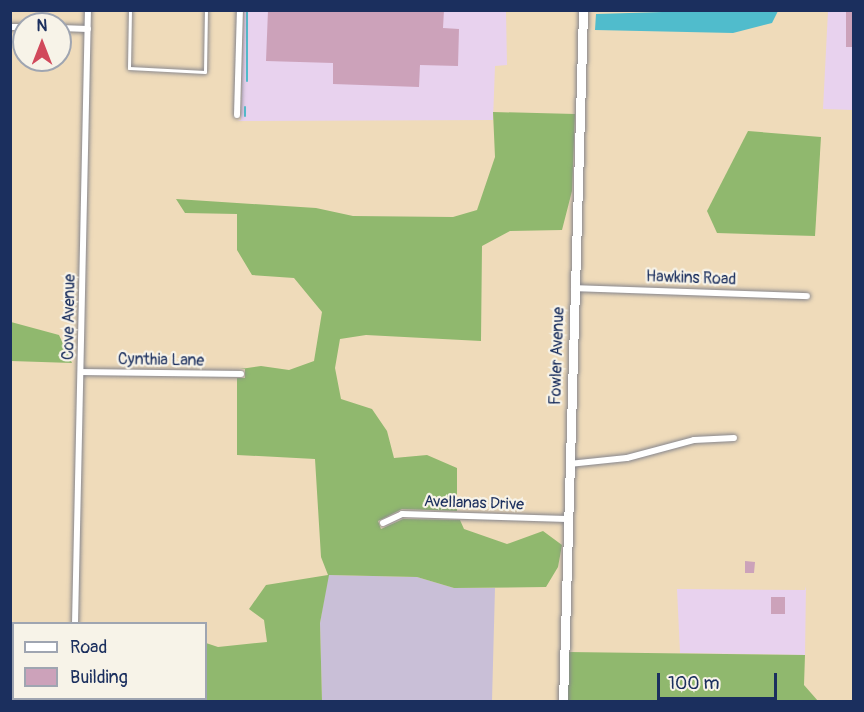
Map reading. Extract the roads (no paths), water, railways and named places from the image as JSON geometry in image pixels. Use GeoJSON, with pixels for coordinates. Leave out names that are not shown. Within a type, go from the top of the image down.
{"type":"FeatureCollection","features":[{"type":"Feature","properties":{"kind":"street","name":"Cove Avenue"},"geometry":{"type":"LineString","coordinates":[[75,622],[88,10]]}},
{"type":"Feature","properties":{"kind":"street"},"geometry":{"type":"LineString","coordinates":[[237,115],[240,10]]}},
{"type":"Feature","properties":{"kind":"street","name":"Fowler Avenue"},"geometry":{"type":"LineString","coordinates":[[562,702],[583,10]]}},
{"type":"Feature","properties":{"kind":"street"},"geometry":{"type":"LineString","coordinates":[[72,28],[88,29]]}},
{"type":"Feature","properties":{"kind":"street","name":"Hawkins Road"},"geometry":{"type":"LineString","coordinates":[[574,288],[807,296]]}},
{"type":"Feature","properties":{"kind":"street","name":"Cynthia Lane"},"geometry":{"type":"LineString","coordinates":[[81,372],[241,374]]}},
{"type":"Feature","properties":{"kind":"street"},"geometry":{"type":"LineString","coordinates":[[569,464],[627,458],[694,440],[734,438]]}},
{"type":"Feature","properties":{"kind":"street","name":"Avellanas Drive"},"geometry":{"type":"LineString","coordinates":[[383,523],[402,514],[567,519]]}},
{"type":"Feature","properties":{"kind":"lane"},"geometry":{"type":"LineString","coordinates":[[130,10],[129,68],[205,72],[206,10]]}},
{"type":"Feature","properties":{"kind":"water"},"geometry":{"type":"Polygon","coordinates":[[[729,10],[778,11],[772,23],[733,33],[595,30],[596,14],[729,10]]]}},
{"type":"Feature","properties":{"kind":"waterway"},"geometry":{"type":"LineString","coordinates":[[247,10],[247,81]]}},
{"type":"Feature","properties":{"kind":"waterway"},"geometry":{"type":"LineString","coordinates":[[245,107],[245,116]]}}]}
